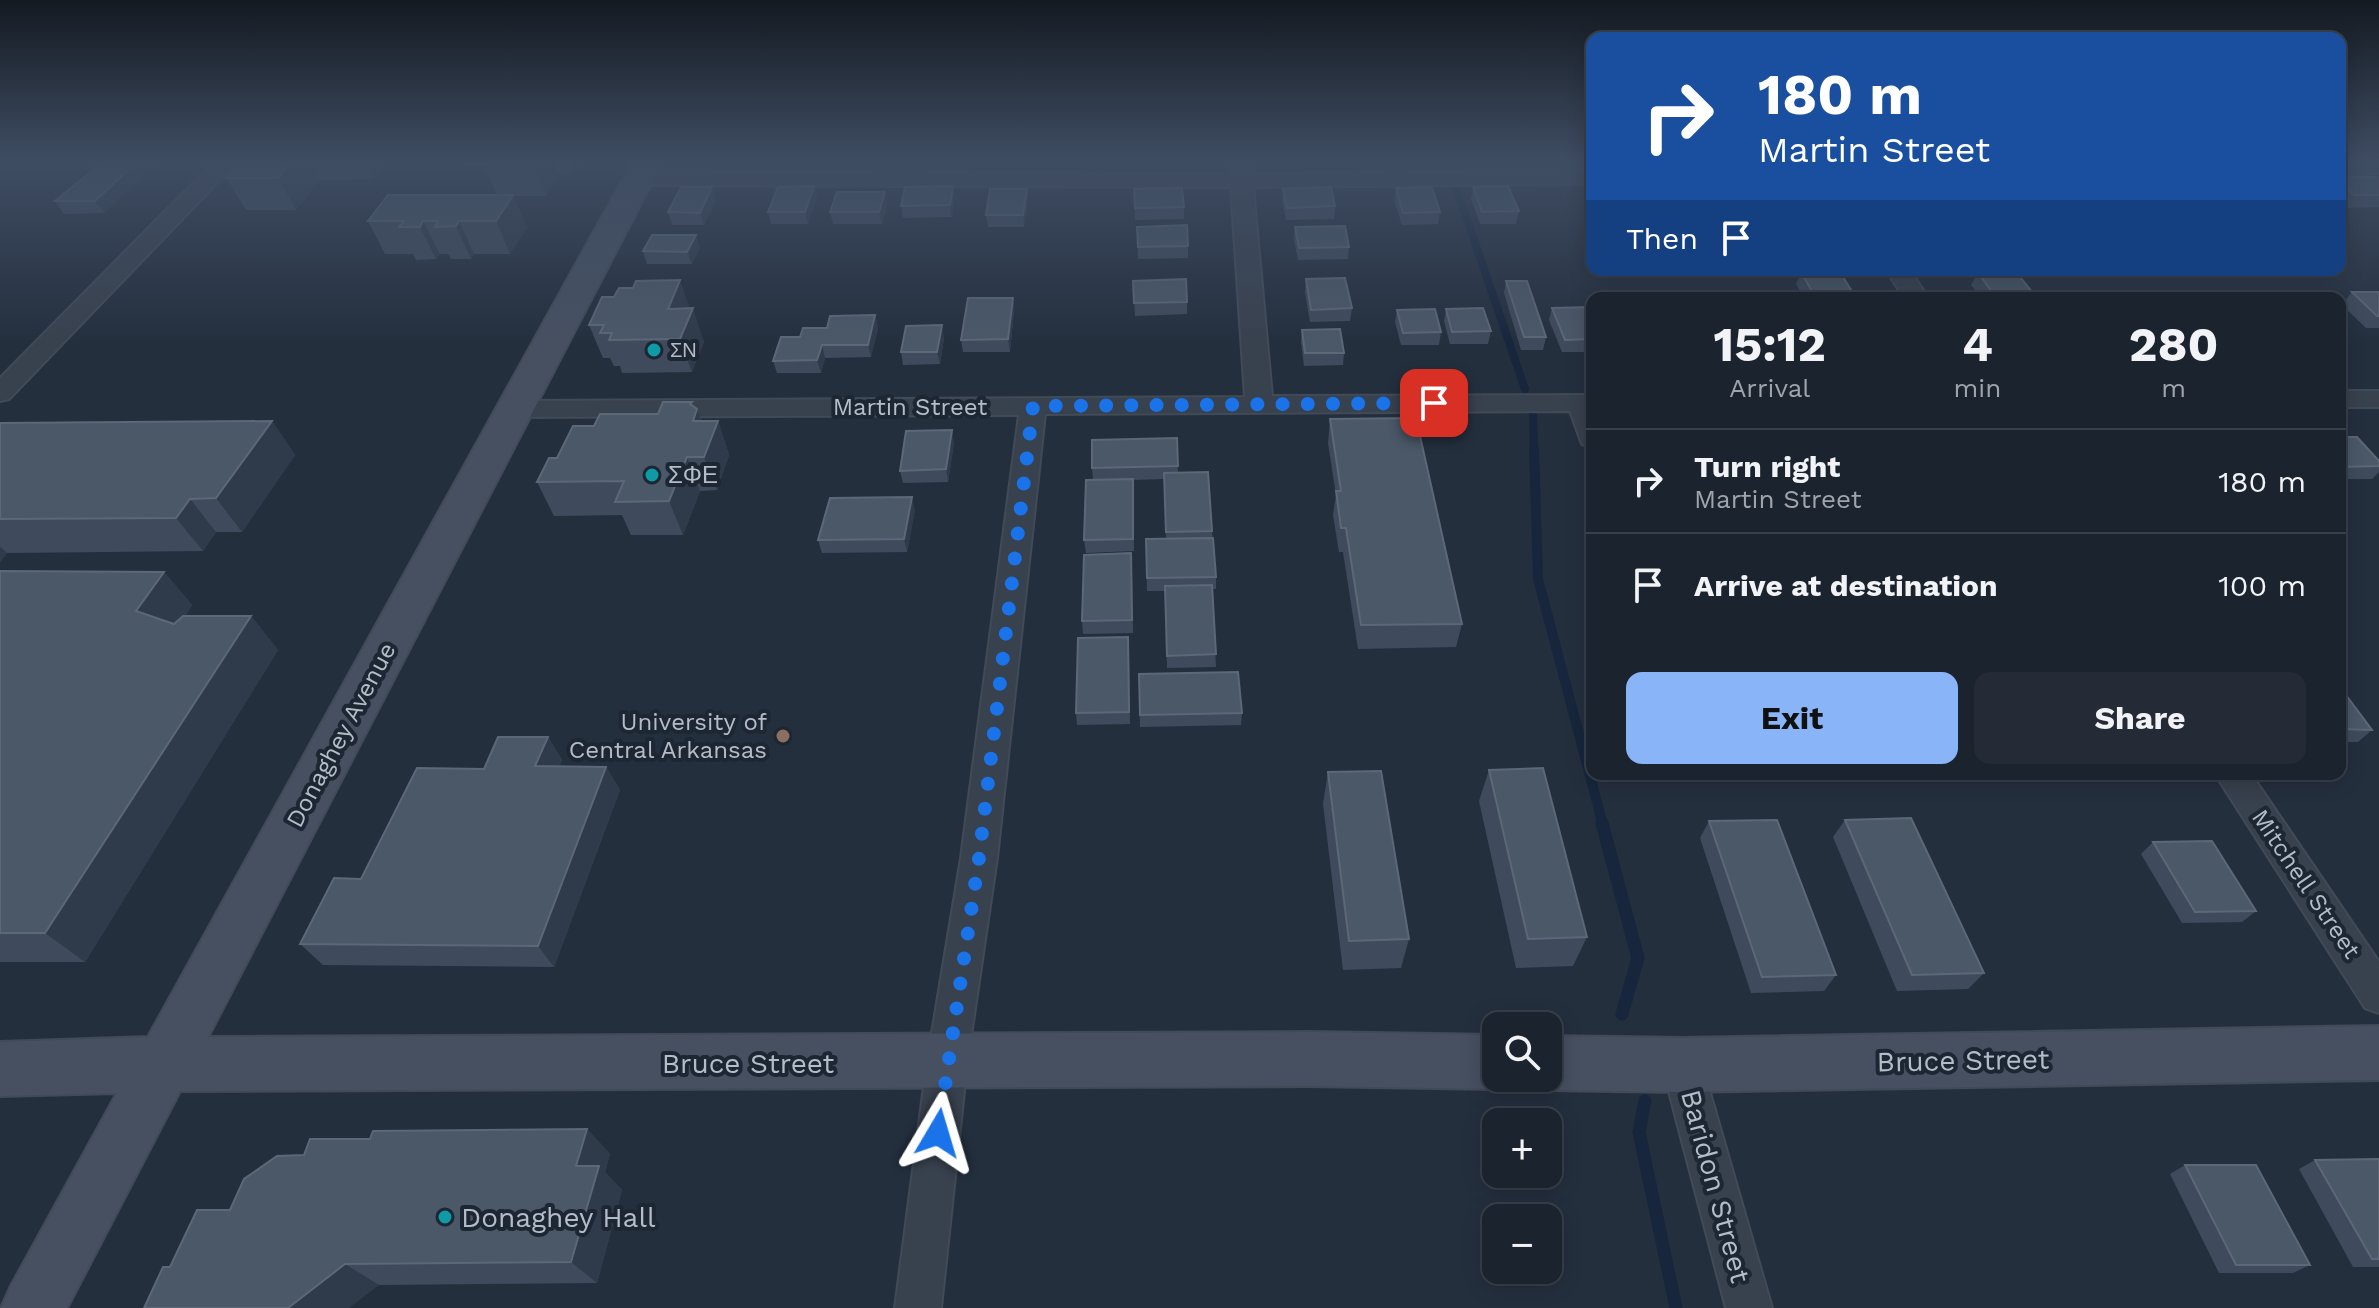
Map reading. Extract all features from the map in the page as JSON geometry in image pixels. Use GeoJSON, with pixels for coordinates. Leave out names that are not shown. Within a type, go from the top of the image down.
{"type":"FeatureCollection","features":[{"type":"Feature","properties":{"kind":"street"},"geometry":{"type":"LineString","coordinates":[[0,393],[167,222]]}},
{"type":"Feature","properties":{"kind":"street","name":"Donaghey Avenue"},"geometry":{"type":"LineString","coordinates":[[33,1308],[616,222]]}},
{"type":"Feature","properties":{"kind":"street"},"geometry":{"type":"LineString","coordinates":[[1245,222],[1259,404]]}},
{"type":"Feature","properties":{"kind":"street"},"geometry":{"type":"LineString","coordinates":[[2346,399],[2379,399]]}},
{"type":"Feature","properties":{"kind":"street","name":"Martin Street"},"geometry":{"type":"LineString","coordinates":[[516,409],[1586,403]]}},
{"type":"Feature","properties":{"kind":"street"},"geometry":{"type":"LineString","coordinates":[[918,1308],[947,1063],[979,858],[1033,406]]}},
{"type":"Feature","properties":{"kind":"street","name":"Mitchell Street"},"geometry":{"type":"LineString","coordinates":[[2236,780],[2379,995]]}},
{"type":"Feature","properties":{"kind":"street","name":"Bruce Street"},"geometry":{"type":"LineString","coordinates":[[1562,1063],[1682,1065],[2379,1053]]}},
{"type":"Feature","properties":{"kind":"street","name":"Bruce Street"},"geometry":{"type":"LineString","coordinates":[[0,1069],[164,1064],[947,1063],[1294,1059],[1482,1062]]}},
{"type":"Feature","properties":{"kind":"street","name":"Baridon Street"},"geometry":{"type":"LineString","coordinates":[[1682,1065],[1749,1308]]}},
{"type":"Feature","properties":{"kind":"building"},"geometry":{"type":"Polygon","coordinates":[[[403,222],[422,222],[420,227],[399,227],[403,222]]]}},
{"type":"Feature","properties":{"kind":"building"},"geometry":{"type":"Polygon","coordinates":[[[437,222],[458,222],[456,226],[435,227],[437,222]]]}},
{"type":"Feature","properties":{"kind":"building"},"geometry":{"type":"Polygon","coordinates":[[[1187,225],[1188,246],[1138,247],[1137,227],[1187,225]]]}},
{"type":"Feature","properties":{"kind":"building"},"geometry":{"type":"Polygon","coordinates":[[[1345,226],[1349,247],[1299,248],[1295,227],[1345,226]]]}},
{"type":"Feature","properties":{"kind":"building"},"geometry":{"type":"Polygon","coordinates":[[[652,235],[696,235],[687,252],[643,251],[652,235]]]}},
{"type":"Feature","properties":{"kind":"building"},"geometry":{"type":"Polygon","coordinates":[[[1803,276],[1842,276],[1852,292],[1813,292],[1803,276]]]}},
{"type":"Feature","properties":{"kind":"building"},"geometry":{"type":"Polygon","coordinates":[[[1981,276],[2019,276],[2032,292],[1992,292],[1981,276]]]}},
{"type":"Feature","properties":{"kind":"building"},"geometry":{"type":"Polygon","coordinates":[[[1345,278],[1352,308],[1311,310],[1306,279],[1345,278]]]}},
{"type":"Feature","properties":{"kind":"building"},"geometry":{"type":"Polygon","coordinates":[[[1186,279],[1187,302],[1134,303],[1133,281],[1186,279]]]}},
{"type":"Feature","properties":{"kind":"building"},"geometry":{"type":"Polygon","coordinates":[[[680,280],[668,309],[693,308],[680,339],[609,340],[612,333],[600,333],[604,325],[589,325],[602,297],[614,297],[619,288],[633,288],[636,281],[680,280]]]}},
{"type":"Feature","properties":{"kind":"building"},"geometry":{"type":"Polygon","coordinates":[[[1506,281],[1527,281],[1546,337],[1524,337],[1506,281]]]}},
{"type":"Feature","properties":{"kind":"building"},"geometry":{"type":"Polygon","coordinates":[[[2352,292],[2379,292],[2379,316],[2377,316],[2352,292]]]}},
{"type":"Feature","properties":{"kind":"building"},"geometry":{"type":"Polygon","coordinates":[[[968,298],[1013,298],[1008,339],[961,340],[968,298]]]}},
{"type":"Feature","properties":{"kind":"building"},"geometry":{"type":"Polygon","coordinates":[[[1586,307],[1586,339],[1565,340],[1552,308],[1586,307]]]}},
{"type":"Feature","properties":{"kind":"building"},"geometry":{"type":"Polygon","coordinates":[[[1483,308],[1491,331],[1452,332],[1446,309],[1483,308]]]}},
{"type":"Feature","properties":{"kind":"building"},"geometry":{"type":"Polygon","coordinates":[[[1435,309],[1441,332],[1403,333],[1397,310],[1435,309]]]}},
{"type":"Feature","properties":{"kind":"building"},"geometry":{"type":"Polygon","coordinates":[[[875,315],[868,345],[822,345],[817,360],[773,361],[781,337],[800,337],[803,328],[827,328],[830,316],[875,315]]]}},
{"type":"Feature","properties":{"kind":"building"},"geometry":{"type":"Polygon","coordinates":[[[942,325],[937,352],[901,352],[906,326],[942,325]]]}},
{"type":"Feature","properties":{"kind":"building"},"geometry":{"type":"Polygon","coordinates":[[[1340,329],[1344,353],[1305,353],[1302,330],[1340,329]]]}},
{"type":"Feature","properties":{"kind":"building"},"geometry":{"type":"Polygon","coordinates":[[[663,402],[692,402],[690,404],[697,409],[693,421],[718,421],[704,457],[687,457],[669,501],[615,502],[624,481],[537,482],[549,458],[557,458],[573,426],[594,426],[600,414],[658,414],[663,402]]]}},
{"type":"Feature","properties":{"kind":"building"},"geometry":{"type":"Polygon","coordinates":[[[1416,418],[1462,624],[1361,625],[1346,528],[1341,528],[1336,491],[1341,491],[1330,419],[1416,418]]]}},
{"type":"Feature","properties":{"kind":"building"},"geometry":{"type":"Polygon","coordinates":[[[272,421],[216,498],[190,499],[176,518],[0,519],[0,423],[272,421]]]}},
{"type":"Feature","properties":{"kind":"building"},"geometry":{"type":"Polygon","coordinates":[[[952,430],[946,469],[900,471],[906,431],[952,430]]]}},
{"type":"Feature","properties":{"kind":"building"},"geometry":{"type":"Polygon","coordinates":[[[2346,437],[2357,437],[2379,461],[2379,466],[2346,467],[2346,437]]]}},
{"type":"Feature","properties":{"kind":"building"},"geometry":{"type":"Polygon","coordinates":[[[1177,438],[1178,466],[1092,468],[1092,440],[1177,438]]]}},
{"type":"Feature","properties":{"kind":"building"},"geometry":{"type":"Polygon","coordinates":[[[1208,472],[1212,531],[1166,532],[1164,473],[1208,472]]]}},
{"type":"Feature","properties":{"kind":"building"},"geometry":{"type":"Polygon","coordinates":[[[1133,479],[1133,539],[1084,540],[1086,480],[1133,479]]]}},
{"type":"Feature","properties":{"kind":"building"},"geometry":{"type":"Polygon","coordinates":[[[912,497],[904,539],[818,540],[830,498],[912,497]]]}},
{"type":"Feature","properties":{"kind":"building"},"geometry":{"type":"Polygon","coordinates":[[[1213,538],[1216,577],[1147,578],[1146,539],[1213,538]]]}},
{"type":"Feature","properties":{"kind":"building"},"geometry":{"type":"Polygon","coordinates":[[[1131,553],[1132,620],[1082,621],[1084,555],[1131,553]]]}},
{"type":"Feature","properties":{"kind":"building"},"geometry":{"type":"Polygon","coordinates":[[[0,571],[164,572],[136,611],[174,624],[183,616],[251,616],[45,933],[0,933],[0,571]]]}},
{"type":"Feature","properties":{"kind":"building"},"geometry":{"type":"Polygon","coordinates":[[[1212,585],[1216,654],[1167,656],[1165,586],[1212,585]]]}},
{"type":"Feature","properties":{"kind":"building"},"geometry":{"type":"Polygon","coordinates":[[[1128,637],[1129,712],[1076,713],[1078,638],[1128,637]]]}},
{"type":"Feature","properties":{"kind":"building"},"geometry":{"type":"Polygon","coordinates":[[[1238,672],[1242,713],[1140,715],[1139,674],[1238,672]]]}},
{"type":"Feature","properties":{"kind":"building"},"geometry":{"type":"Polygon","coordinates":[[[2346,695],[2372,730],[2346,729],[2346,695]]]}},
{"type":"Feature","properties":{"kind":"building"},"geometry":{"type":"Polygon","coordinates":[[[498,737],[548,737],[535,766],[606,767],[538,946],[300,944],[334,878],[361,879],[417,768],[484,769],[498,737]]]}},
{"type":"Feature","properties":{"kind":"building"},"geometry":{"type":"Polygon","coordinates":[[[1543,768],[1587,937],[1528,939],[1489,770],[1543,768]]]}},
{"type":"Feature","properties":{"kind":"building"},"geometry":{"type":"Polygon","coordinates":[[[1381,771],[1409,939],[1349,941],[1328,772],[1381,771]]]}},
{"type":"Feature","properties":{"kind":"building"},"geometry":{"type":"Polygon","coordinates":[[[1911,818],[1984,973],[1912,975],[1845,820],[1911,818]]]}},
{"type":"Feature","properties":{"kind":"building"},"geometry":{"type":"Polygon","coordinates":[[[1777,820],[1836,975],[1762,977],[1709,821],[1777,820]]]}},
{"type":"Feature","properties":{"kind":"building"},"geometry":{"type":"Polygon","coordinates":[[[2212,841],[2256,911],[2195,912],[2153,842],[2212,841]]]}},
{"type":"Feature","properties":{"kind":"building","name":"Donaghey Hall"},"geometry":{"type":"Polygon","coordinates":[[[587,1129],[576,1166],[599,1166],[571,1262],[345,1264],[288,1308],[144,1308],[163,1267],[170,1267],[197,1210],[230,1210],[244,1179],[277,1156],[304,1155],[310,1139],[370,1139],[373,1131],[587,1129]]]}},
{"type":"Feature","properties":{"kind":"building"},"geometry":{"type":"Polygon","coordinates":[[[2379,1159],[2379,1259],[2372,1259],[2315,1160],[2379,1159]]]}},
{"type":"Feature","properties":{"kind":"building"},"geometry":{"type":"Polygon","coordinates":[[[2185,1165],[2256,1165],[2310,1265],[2236,1265],[2185,1165]]]}},
{"type":"Feature","properties":{"kind":"waterway"},"geometry":{"type":"LineString","coordinates":[[1468,222],[1525,389]]}},
{"type":"Feature","properties":{"kind":"waterway"},"geometry":{"type":"LineString","coordinates":[[1533,413],[1534,451]]}},
{"type":"Feature","properties":{"kind":"waterway"},"geometry":{"type":"LineString","coordinates":[[1534,449],[1538,579],[1586,761]]}},
{"type":"Feature","properties":{"kind":"waterway"},"geometry":{"type":"LineString","coordinates":[[1591,780],[1603,825]]}},
{"type":"Feature","properties":{"kind":"waterway"},"geometry":{"type":"LineString","coordinates":[[1602,823],[1638,958],[1622,1014]]}},
{"type":"Feature","properties":{"kind":"waterway"},"geometry":{"type":"LineString","coordinates":[[1645,1101],[1639,1132],[1676,1308]]}},
{"type":"Feature","properties":{"kind":"place","name":"ΣΝ"},"geometry":{"type":"Point","coordinates":[654,350]}},
{"type":"Feature","properties":{"kind":"place","name":"ΣΦΕ"},"geometry":{"type":"Point","coordinates":[652,475]}},
{"type":"Feature","properties":{"kind":"place","name":"University of Central Arkansas"},"geometry":{"type":"Point","coordinates":[783,736]}},
{"type":"Feature","properties":{"kind":"place","name":"Donaghey Hall"},"geometry":{"type":"Point","coordinates":[445,1217]}},
{"type":"Feature","properties":{"kind":"route"},"geometry":{"type":"LineString","coordinates":[[938,1133],[979,858],[1033,406],[1434,403]]}}]}
